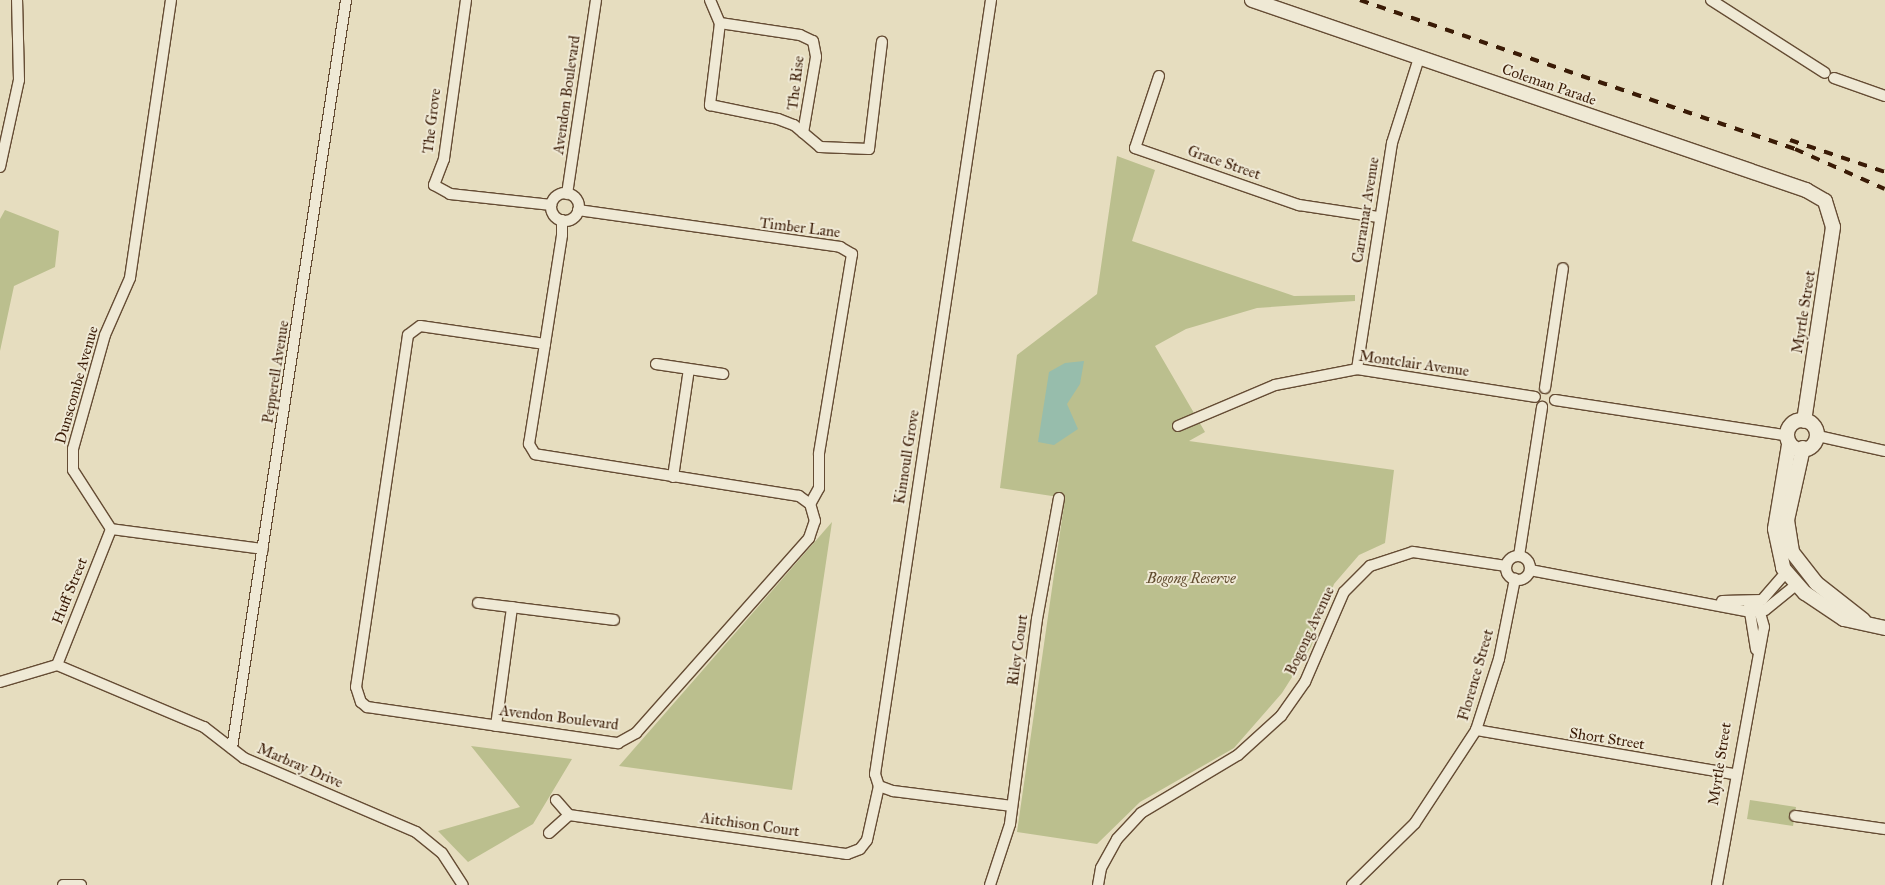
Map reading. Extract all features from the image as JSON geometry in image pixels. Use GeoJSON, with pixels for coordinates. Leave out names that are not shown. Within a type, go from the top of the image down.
{"type":"FeatureCollection","features":[{"type":"Feature","properties":{"kind":"street"},"geometry":{"type":"LineString","coordinates":[[0,167],[19,80],[17,0]]}},
{"type":"Feature","properties":{"kind":"street","name":"Dunscombe Avenue"},"geometry":{"type":"LineString","coordinates":[[111,529],[79,485],[73,470],[74,449],[105,335],[130,278],[170,0]]}},
{"type":"Feature","properties":{"kind":"street","name":"Pepperell Avenue"},"geometry":{"type":"LineString","coordinates":[[232,748],[346,0]]}},
{"type":"Feature","properties":{"kind":"street","name":"The Grove"},"geometry":{"type":"LineString","coordinates":[[466,0],[444,159],[434,185],[450,194],[551,205]]}},
{"type":"Feature","properties":{"kind":"street","name":"Avendon Boulevard"},"geometry":{"type":"LineString","coordinates":[[567,194],[596,0]]}},
{"type":"Feature","properties":{"kind":"street"},"geometry":{"type":"LineString","coordinates":[[710,0],[720,23]]}},
{"type":"Feature","properties":{"kind":"street","name":"Kinnoull Grove"},"geometry":{"type":"LineString","coordinates":[[879,786],[876,768],[991,0]]}},
{"type":"Feature","properties":{"kind":"street","name":"Coleman Parade"},"geometry":{"type":"LineString","coordinates":[[1252,0],[1806,190],[1830,208]]}},
{"type":"Feature","properties":{"kind":"street"},"geometry":{"type":"LineString","coordinates":[[1711,0],[1830,76],[1885,96]]}},
{"type":"Feature","properties":{"kind":"street","name":"The Rise"},"geometry":{"type":"LineString","coordinates":[[803,133],[816,57],[813,41],[800,35],[720,23],[710,105],[778,118],[803,133],[820,147],[869,149],[882,42]]}},
{"type":"Feature","properties":{"kind":"street","name":"Carramar Avenue"},"geometry":{"type":"LineString","coordinates":[[1357,369],[1378,217],[1392,143],[1419,58]]}},
{"type":"Feature","properties":{"kind":"street","name":"Grace Street"},"geometry":{"type":"LineString","coordinates":[[1159,76],[1135,148],[1299,205],[1378,217]]}},
{"type":"Feature","properties":{"kind":"street"},"geometry":{"type":"LineString","coordinates":[[567,194],[575,198],[578,210],[573,218],[562,220],[554,215],[551,205],[556,197],[567,194]]}},
{"type":"Feature","properties":{"kind":"street","name":"Myrtle Street"},"geometry":{"type":"LineString","coordinates":[[1804,421],[1833,227],[1830,208]]}},
{"type":"Feature","properties":{"kind":"street","name":"Timber Lane"},"geometry":{"type":"LineString","coordinates":[[578,210],[840,247],[852,254],[819,454],[819,488],[810,504]]}},
{"type":"Feature","properties":{"kind":"street"},"geometry":{"type":"LineString","coordinates":[[562,220],[529,444],[535,454],[799,496],[810,504]]}},
{"type":"Feature","properties":{"kind":"street"},"geometry":{"type":"LineString","coordinates":[[1519,556],[1526,559],[1530,570],[1526,577],[1515,579],[1506,566],[1519,556],[1542,407],[1535,397],[1545,388],[1563,268]]}},
{"type":"Feature","properties":{"kind":"street","name":"Avendon Boulevard"},"geometry":{"type":"LineString","coordinates":[[545,344],[420,326],[408,335],[356,687],[361,702],[367,707],[496,726],[626,741],[809,538],[815,521],[810,504]]}},
{"type":"Feature","properties":{"kind":"street"},"geometry":{"type":"LineString","coordinates":[[656,364],[723,374]]}},
{"type":"Feature","properties":{"kind":"street"},"geometry":{"type":"LineString","coordinates":[[673,477],[689,369]]}},
{"type":"Feature","properties":{"kind":"street","name":"Montclair Avenue"},"geometry":{"type":"LineString","coordinates":[[1178,426],[1275,385],[1357,369],[1535,397]]}},
{"type":"Feature","properties":{"kind":"street"},"geometry":{"type":"LineString","coordinates":[[1545,388],[1551,390],[1555,400]]}},
{"type":"Feature","properties":{"kind":"street"},"geometry":{"type":"LineString","coordinates":[[1542,407],[1555,400],[1792,443],[1818,436],[1885,451]]}},
{"type":"Feature","properties":{"kind":"street"},"geometry":{"type":"LineString","coordinates":[[1818,436],[1817,427],[1804,421],[1791,426],[1788,533],[1796,561],[1816,583],[1863,620]]}},
{"type":"Feature","properties":{"kind":"street"},"geometry":{"type":"LineString","coordinates":[[1792,443],[1776,529],[1786,572],[1796,585],[1844,619],[1863,620],[1885,628]]}},
{"type":"Feature","properties":{"kind":"street","name":"Riley Court"},"geometry":{"type":"LineString","coordinates":[[990,885],[1012,806],[1060,498]]}},
{"type":"Feature","properties":{"kind":"street"},"geometry":{"type":"LineString","coordinates":[[111,529],[263,549]]}},
{"type":"Feature","properties":{"kind":"street","name":"Huff Street"},"geometry":{"type":"LineString","coordinates":[[57,664],[111,529]]}},
{"type":"Feature","properties":{"kind":"street","name":"Bogong Avenue"},"geometry":{"type":"LineString","coordinates":[[1098,885],[1101,868],[1117,839],[1141,813],[1238,755],[1281,716],[1305,682],[1344,592],[1370,566],[1413,552],[1506,566]]}},
{"type":"Feature","properties":{"kind":"street"},"geometry":{"type":"LineString","coordinates":[[1530,570],[1755,607],[1796,585]]}},
{"type":"Feature","properties":{"kind":"street"},"geometry":{"type":"LineString","coordinates":[[1755,607],[1769,595],[1786,572]]}},
{"type":"Feature","properties":{"kind":"street","name":"Florence Street"},"geometry":{"type":"LineString","coordinates":[[1352,885],[1415,823],[1476,730],[1499,659],[1515,579]]}},
{"type":"Feature","properties":{"kind":"street"},"geometry":{"type":"LineString","coordinates":[[478,603],[614,620]]}},
{"type":"Feature","properties":{"kind":"street"},"geometry":{"type":"LineString","coordinates":[[496,726],[512,607]]}},
{"type":"Feature","properties":{"kind":"street","name":"Myrtle Street"},"geometry":{"type":"LineString","coordinates":[[1717,885],[1756,649],[1755,607]]}},
{"type":"Feature","properties":{"kind":"street"},"geometry":{"type":"LineString","coordinates":[[0,682],[57,664]]}},
{"type":"Feature","properties":{"kind":"street","name":"Marbray Drive"},"geometry":{"type":"LineString","coordinates":[[57,664],[204,727],[244,758],[416,832],[442,853],[463,885]]}},
{"type":"Feature","properties":{"kind":"street","name":"Short Street"},"geometry":{"type":"LineString","coordinates":[[1476,730],[1734,774]]}},
{"type":"Feature","properties":{"kind":"street"},"geometry":{"type":"LineString","coordinates":[[879,786],[1012,806]]}},
{"type":"Feature","properties":{"kind":"street","name":"Aitchison Court"},"geometry":{"type":"LineString","coordinates":[[569,815],[846,854],[860,849],[867,840],[879,786]]}},
{"type":"Feature","properties":{"kind":"street"},"geometry":{"type":"LineString","coordinates":[[549,833],[569,815],[556,800]]}},
{"type":"Feature","properties":{"kind":"street"},"geometry":{"type":"LineString","coordinates":[[1794,816],[1885,829]]}},
{"type":"Feature","properties":{"kind":"street"},"geometry":{"type":"LineString","coordinates":[[63,885],[82,885]]}},
{"type":"Feature","properties":{"kind":"green space","name":"Bogong Reserve"},"geometry":{"type":"Polygon","coordinates":[[[1117,156],[1155,170],[1132,241],[1294,296],[1355,295],[1355,301],[1257,308],[1186,329],[1155,346],[1205,432],[1189,441],[1394,470],[1385,543],[1359,555],[1334,584],[1311,647],[1282,693],[1234,748],[1140,802],[1097,844],[1017,832],[1065,498],[1000,488],[1017,355],[1097,294],[1117,156]]]}},
{"type":"Feature","properties":{"kind":"green space"},"geometry":{"type":"Polygon","coordinates":[[[5,210],[59,231],[55,267],[14,286],[0,351],[0,219],[5,210]]]}},
{"type":"Feature","properties":{"kind":"green space"},"geometry":{"type":"Polygon","coordinates":[[[832,522],[792,790],[619,766],[832,522]]]}},
{"type":"Feature","properties":{"kind":"green space"},"geometry":{"type":"Polygon","coordinates":[[[471,746],[572,759],[533,824],[468,862],[438,831],[520,807],[471,746]]]}},
{"type":"Feature","properties":{"kind":"green space"},"geometry":{"type":"Polygon","coordinates":[[[1750,800],[1796,807],[1793,826],[1747,819],[1750,800]]]}},
{"type":"Feature","properties":{"kind":"shaded area"},"geometry":{"type":"Polygon","coordinates":[[[1084,361],[1080,384],[1067,404],[1078,429],[1054,445],[1038,442],[1049,372],[1065,363],[1084,361]]]}},
{"type":"Feature","properties":{"kind":"railway"},"geometry":{"type":"LineString","coordinates":[[1360,0],[1795,149],[1885,189]]}},
{"type":"Feature","properties":{"kind":"railway"},"geometry":{"type":"LineString","coordinates":[[1790,140],[1885,172]]}}]}
